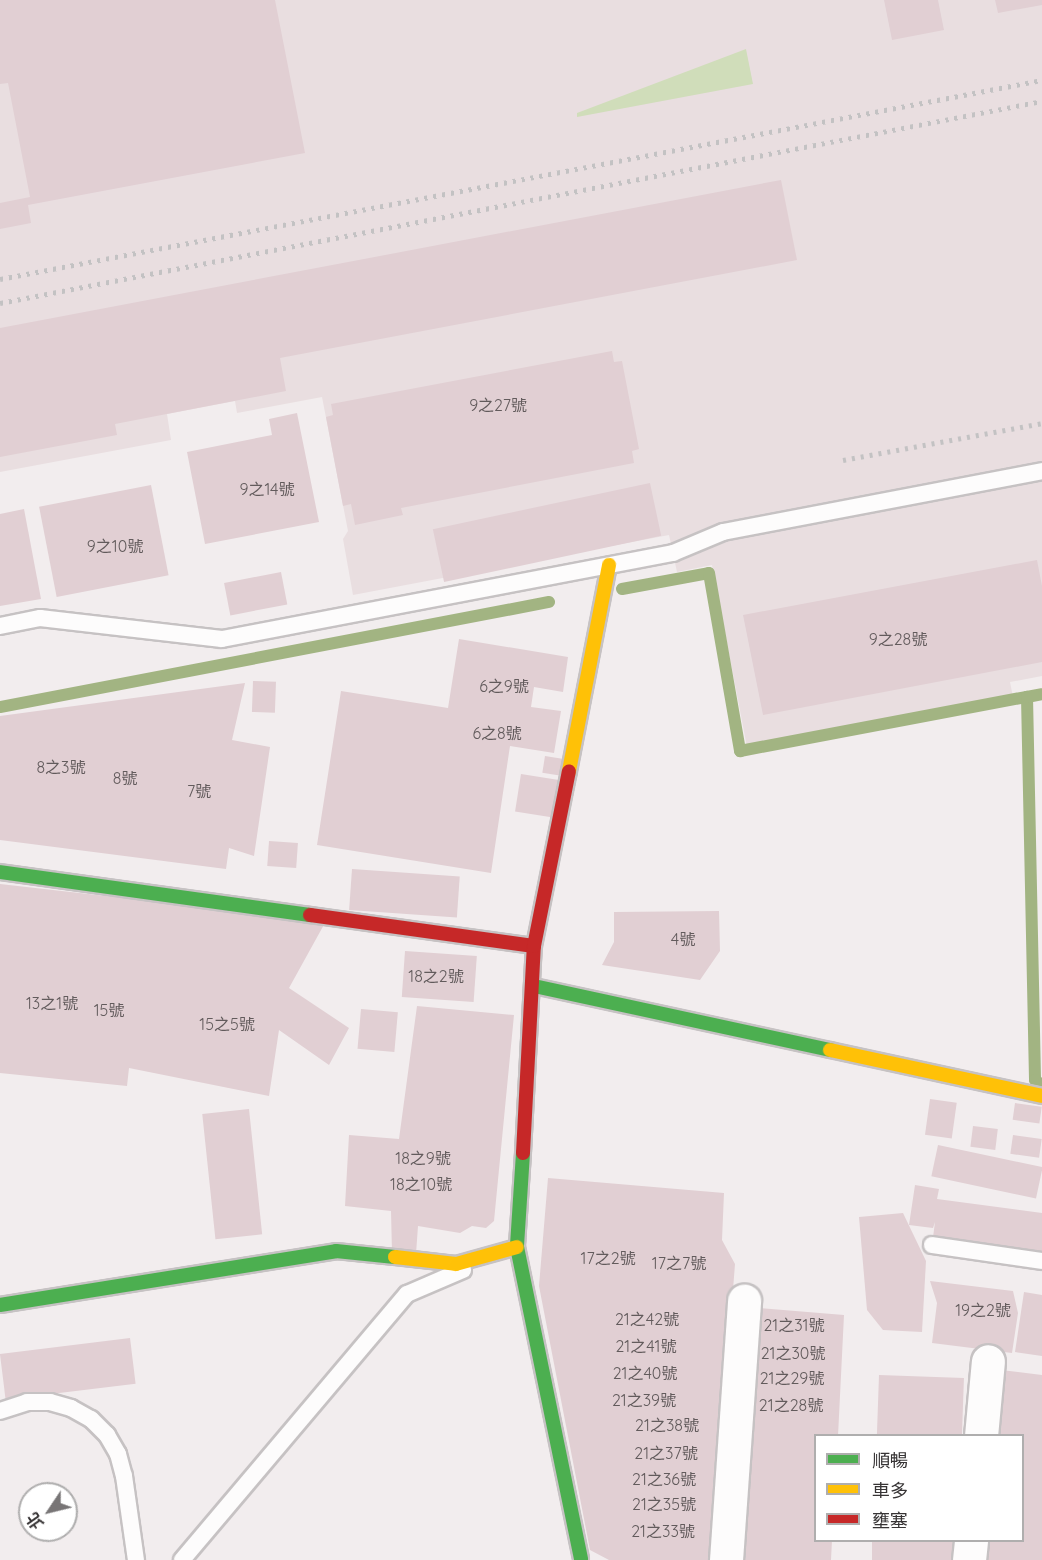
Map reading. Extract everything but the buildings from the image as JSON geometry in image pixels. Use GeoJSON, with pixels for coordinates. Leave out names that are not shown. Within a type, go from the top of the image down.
{"type":"FeatureCollection","features":[{"type":"Feature","properties":{"kind":"street"},"geometry":{"type":"LineString","coordinates":[[581,1560],[517,1247],[534,986],[534,946],[609,566]]}},
{"type":"Feature","properties":{"kind":"street"},"geometry":{"type":"LineString","coordinates":[[0,872],[534,946]]}},
{"type":"Feature","properties":{"kind":"street"},"geometry":{"type":"LineString","coordinates":[[534,986],[1042,1096]]}},
{"type":"Feature","properties":{"kind":"street"},"geometry":{"type":"LineString","coordinates":[[0,1305],[336,1251],[456,1264],[517,1247]]}},
{"type":"Feature","properties":{"kind":"street"},"geometry":{"type":"LineString","coordinates":[[726,1560],[744,1301]]}},
{"type":"Feature","properties":{"kind":"street"},"geometry":{"type":"LineString","coordinates":[[981,1434],[988,1361]]}},
{"type":"Feature","properties":{"kind":"street"},"geometry":{"type":"LineString","coordinates":[[969,1560],[971,1542]]}},
{"type":"Feature","properties":{"kind":"lane"},"geometry":{"type":"LineString","coordinates":[[0,626],[40,618],[222,639],[673,553],[723,532],[1042,471]]}},
{"type":"Feature","properties":{"kind":"lane"},"geometry":{"type":"LineString","coordinates":[[932,1245],[1042,1261]]}},
{"type":"Feature","properties":{"kind":"lane"},"geometry":{"type":"LineString","coordinates":[[182,1560],[407,1294],[517,1247]]}},
{"type":"Feature","properties":{"kind":"lane"},"geometry":{"type":"LineString","coordinates":[[0,1411],[27,1402],[50,1402],[71,1408],[91,1419],[107,1435],[118,1454],[124,1476],[136,1560]]}},
{"type":"Feature","properties":{"kind":"shaded area"},"geometry":{"type":"Polygon","coordinates":[[[0,0],[1042,0],[1042,676],[1010,682],[1013,697],[747,747],[712,565],[677,572],[669,535],[353,595],[343,539],[348,531],[322,397],[237,413],[235,401],[167,414],[171,440],[0,472],[0,0]]]}},
{"type":"Feature","properties":{"kind":"green space"},"geometry":{"type":"Polygon","coordinates":[[[746,49],[753,84],[577,117],[577,113],[746,49]]]}},
{"type":"Feature","properties":{"kind":"waterway"},"geometry":{"type":"LineString","coordinates":[[622,589],[709,573],[740,751],[1027,697],[1035,1080],[1042,1085]]}},
{"type":"Feature","properties":{"kind":"waterway"},"geometry":{"type":"LineString","coordinates":[[0,707],[549,602]]}},
{"type":"Feature","properties":{"kind":"waterway"},"geometry":{"type":"LineString","coordinates":[[1027,697],[1042,694]]}},
{"type":"Feature","properties":{"kind":"railway"},"geometry":{"type":"LineString","coordinates":[[0,279],[1042,80]]}},
{"type":"Feature","properties":{"kind":"railway"},"geometry":{"type":"LineString","coordinates":[[0,303],[1042,101]]}},
{"type":"Feature","properties":{"kind":"railway"},"geometry":{"type":"LineString","coordinates":[[843,460],[1042,423]]}},
{"type":"Feature","properties":{"kind":"traffic: fast"},"geometry":{"type":"LineString","coordinates":[[0,872],[310,915]]}},
{"type":"Feature","properties":{"kind":"traffic: fast"},"geometry":{"type":"LineString","coordinates":[[534,986],[830,1050]]}},
{"type":"Feature","properties":{"kind":"traffic: fast"},"geometry":{"type":"LineString","coordinates":[[523,1153],[517,1247],[581,1560]]}},
{"type":"Feature","properties":{"kind":"traffic: fast"},"geometry":{"type":"LineString","coordinates":[[0,1305],[336,1251],[395,1257]]}},
{"type":"Feature","properties":{"kind":"traffic: slow"},"geometry":{"type":"LineString","coordinates":[[569,771],[609,565]]}},
{"type":"Feature","properties":{"kind":"traffic: slow"},"geometry":{"type":"LineString","coordinates":[[830,1050],[1042,1096]]}},
{"type":"Feature","properties":{"kind":"traffic: slow"},"geometry":{"type":"LineString","coordinates":[[395,1257],[456,1264],[517,1247]]}},
{"type":"Feature","properties":{"kind":"traffic: jam"},"geometry":{"type":"LineString","coordinates":[[523,1153],[534,946],[569,771]]}},
{"type":"Feature","properties":{"kind":"traffic: jam"},"geometry":{"type":"LineString","coordinates":[[310,915],[534,946]]}}]}
